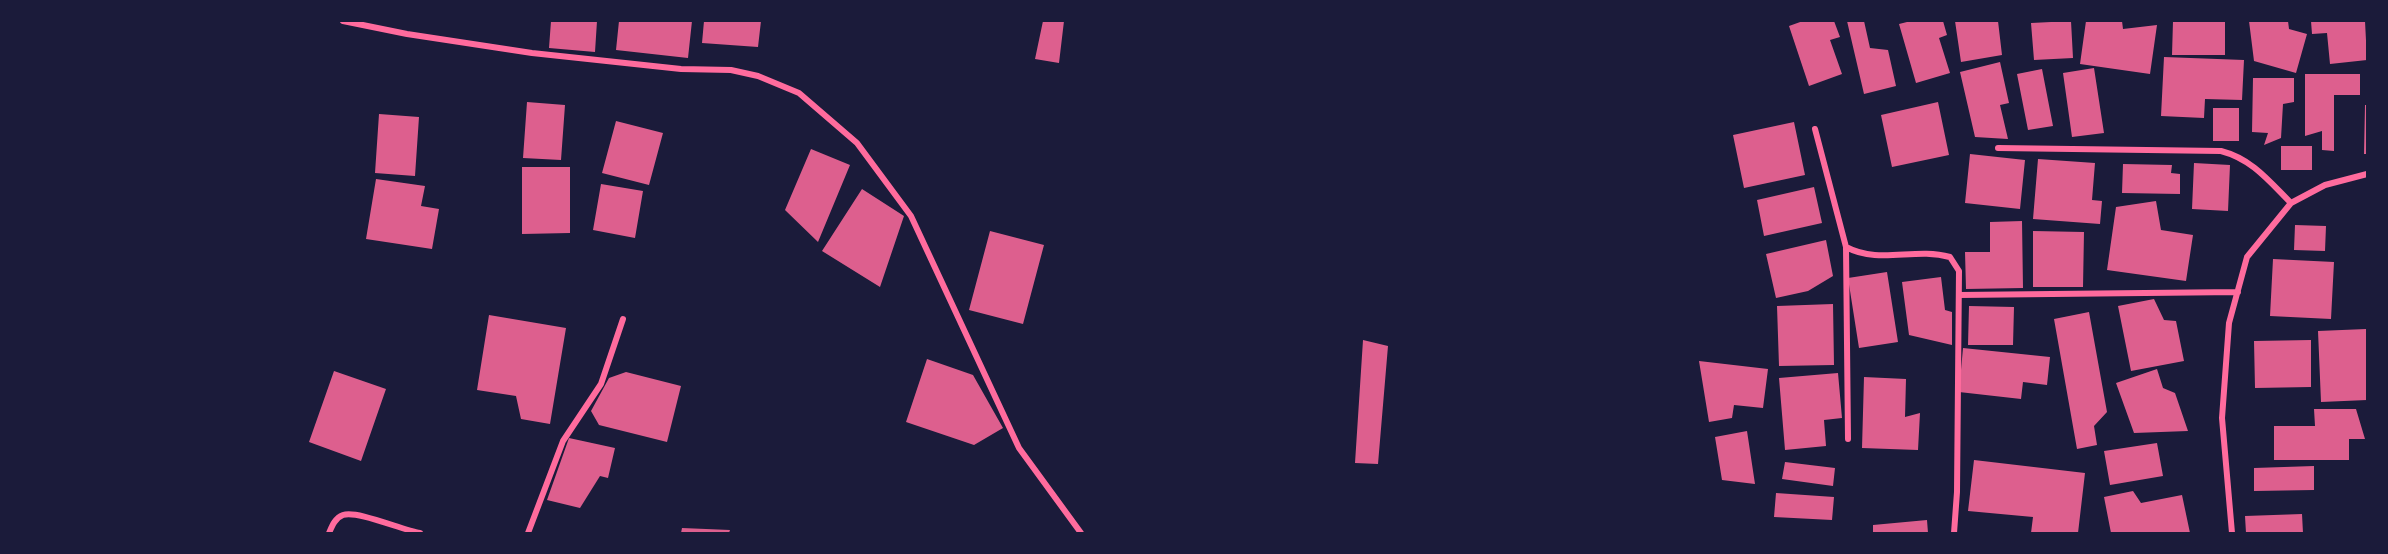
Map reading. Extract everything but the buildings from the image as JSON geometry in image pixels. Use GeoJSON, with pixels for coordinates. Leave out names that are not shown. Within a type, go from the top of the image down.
{"type":"FeatureCollection","features":[{"type":"Feature","properties":{"kind":"street"},"geometry":{"type":"LineString","coordinates":[[343,21],[407,34],[532,53],[681,69],[731,70],[758,76],[799,93],[857,143],[910,216],[1019,448],[1081,533]]}},
{"type":"Feature","properties":{"kind":"street"},"geometry":{"type":"LineString","coordinates":[[1815,129],[1846,247],[1848,439]]}},
{"type":"Feature","properties":{"kind":"street"},"geometry":{"type":"LineString","coordinates":[[1998,148],[2222,151],[2240,156],[2257,168],[2291,203]]}},
{"type":"Feature","properties":{"kind":"street"},"geometry":{"type":"LineString","coordinates":[[2232,533],[2222,418],[2229,323],[2247,257],[2291,203],[2325,185],[2367,174]]}},
{"type":"Feature","properties":{"kind":"street"},"geometry":{"type":"LineString","coordinates":[[1846,247],[1861,255],[1886,257],[1932,252],[1950,256],[1959,271],[1957,492],[1954,533]]}},
{"type":"Feature","properties":{"kind":"street"},"geometry":{"type":"LineString","coordinates":[[1959,295],[2238,292]]}},
{"type":"Feature","properties":{"kind":"street"},"geometry":{"type":"LineString","coordinates":[[528,533],[563,441],[601,384],[623,319]]}},
{"type":"Feature","properties":{"kind":"street"},"geometry":{"type":"LineString","coordinates":[[329,533],[341,515],[353,513],[420,533]]}}]}
